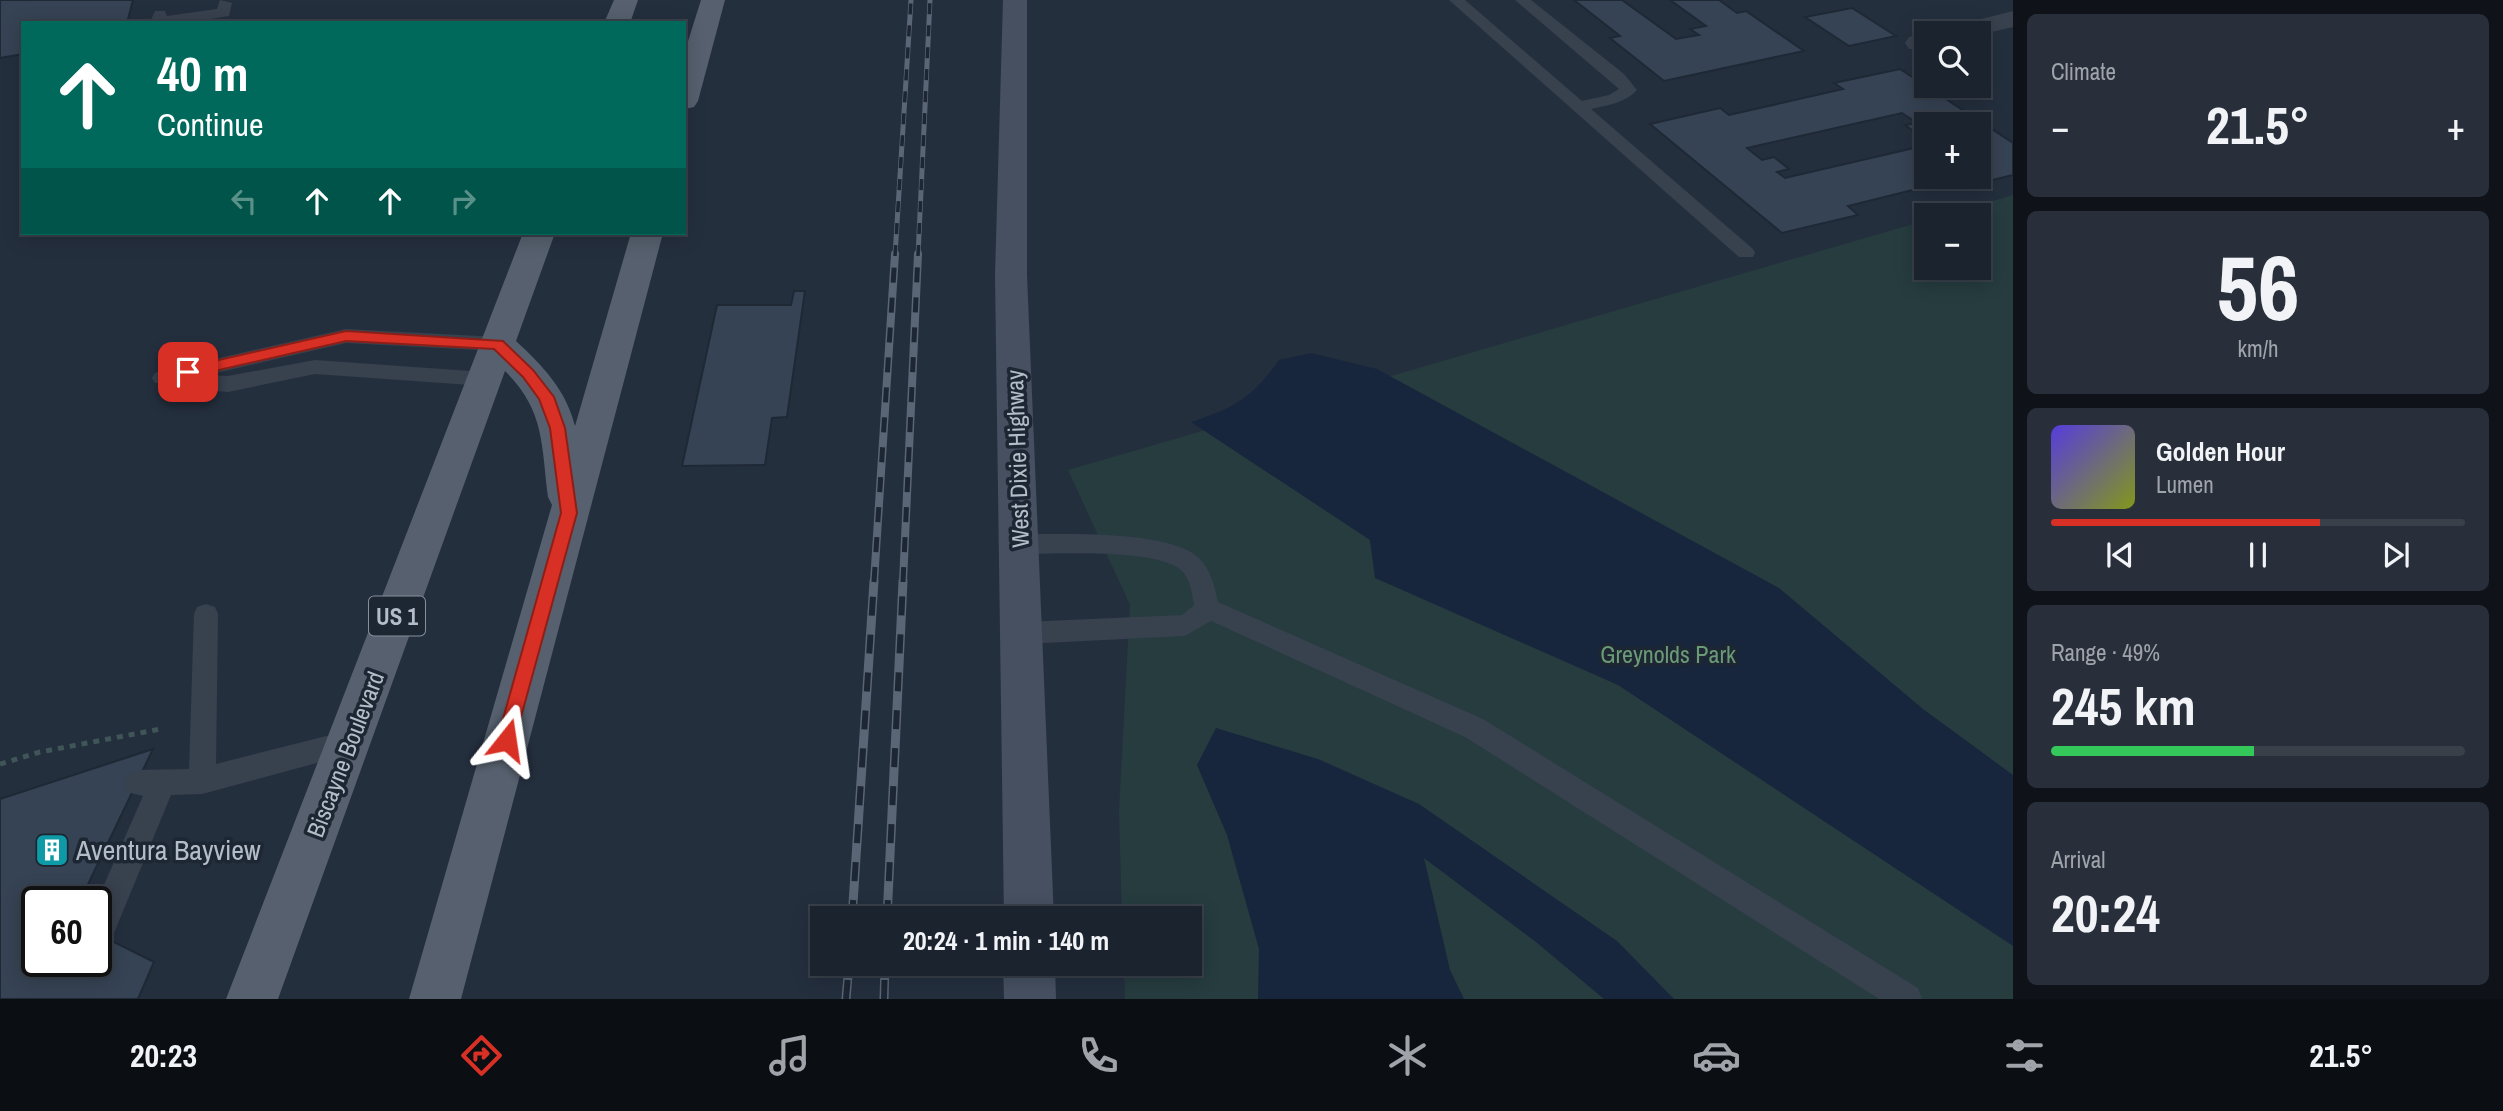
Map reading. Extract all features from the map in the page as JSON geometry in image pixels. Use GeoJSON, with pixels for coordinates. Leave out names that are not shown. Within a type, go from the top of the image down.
{"type":"FeatureCollection","features":[{"type":"Feature","properties":{"kind":"main road"},"geometry":{"type":"LineString","coordinates":[[618,21],[626,0]]}},
{"type":"Feature","properties":{"kind":"main road"},"geometry":{"type":"LineString","coordinates":[[686,94],[713,0]]}},
{"type":"Feature","properties":{"kind":"main road","name":"Biscayne Boulevard"},"geometry":{"type":"LineString","coordinates":[[252,999],[538,235]]}},
{"type":"Feature","properties":{"kind":"main road"},"geometry":{"type":"LineString","coordinates":[[435,999],[646,235]]}},
{"type":"Feature","properties":{"kind":"main road"},"geometry":{"type":"LineString","coordinates":[[491,361],[528,373],[546,397],[557,428],[569,513]]}},
{"type":"Feature","properties":{"kind":"street","name":"West Dixie Highway"},"geometry":{"type":"LineString","coordinates":[[1014,0],[1012,275],[1029,906]]}},
{"type":"Feature","properties":{"kind":"street"},"geometry":{"type":"LineString","coordinates":[[1991,24],[2013,19]]}},
{"type":"Feature","properties":{"kind":"street"},"geometry":{"type":"LineString","coordinates":[[1030,976],[1030,999]]}},
{"type":"Feature","properties":{"kind":"lane"},"geometry":{"type":"LineString","coordinates":[[1456,0],[1746,253]]}},
{"type":"Feature","properties":{"kind":"lane"},"geometry":{"type":"LineString","coordinates":[[1522,0],[1618,77],[1629,90],[1614,99],[1578,107]]}},
{"type":"Feature","properties":{"kind":"lane"},"geometry":{"type":"LineString","coordinates":[[163,21],[229,9]]}},
{"type":"Feature","properties":{"kind":"lane"},"geometry":{"type":"LineString","coordinates":[[158,21],[160,14]]}},
{"type":"Feature","properties":{"kind":"lane"},"geometry":{"type":"LineString","coordinates":[[346,336],[491,361],[315,367],[228,384],[162,378],[346,336]]}},
{"type":"Feature","properties":{"kind":"lane"},"geometry":{"type":"LineString","coordinates":[[1019,544],[1131,547],[1175,555],[1189,563],[1203,585],[1207,608]]}},
{"type":"Feature","properties":{"kind":"lane"},"geometry":{"type":"LineString","coordinates":[[1023,633],[1185,625],[1207,608]]}},
{"type":"Feature","properties":{"kind":"lane"},"geometry":{"type":"LineString","coordinates":[[1207,608],[1474,729],[1907,999]]}},
{"type":"Feature","properties":{"kind":"lane"},"geometry":{"type":"LineString","coordinates":[[202,781],[206,614]]}},
{"type":"Feature","properties":{"kind":"lane"},"geometry":{"type":"LineString","coordinates":[[112,893],[150,783],[202,781],[350,742]]}},
{"type":"Feature","properties":{"kind":"path"},"geometry":{"type":"LineString","coordinates":[[0,765],[71,744],[124,741],[161,729]]}},
{"type":"Feature","properties":{"kind":"green space","name":"Greynolds Park"},"geometry":{"type":"Polygon","coordinates":[[[2013,195],[2013,999],[1125,999],[1124,976],[1202,976],[1202,906],[1122,906],[1119,811],[1130,605],[1068,470],[1914,224],[1914,280],[1991,280],[1991,203],[1985,203],[2013,195]]]}},
{"type":"Feature","properties":{"kind":"water"},"geometry":{"type":"Polygon","coordinates":[[[1311,353],[1377,369],[1779,588],[1923,709],[2013,775],[2013,946],[1618,685],[1375,578],[1370,540],[1191,422],[1219,412],[1251,393],[1279,360],[1311,353]]]}},
{"type":"Feature","properties":{"kind":"water"},"geometry":{"type":"Polygon","coordinates":[[[1216,728],[1318,759],[1419,804],[1617,941],[1674,999],[1604,999],[1536,942],[1424,858],[1450,970],[1464,999],[1258,999],[1259,949],[1227,835],[1197,765],[1216,728]]]}},
{"type":"Feature","properties":{"kind":"building"},"geometry":{"type":"Polygon","coordinates":[[[0,0],[133,0],[128,21],[21,21],[21,54],[0,58],[0,0]]]}},
{"type":"Feature","properties":{"kind":"building"},"geometry":{"type":"Polygon","coordinates":[[[1574,0],[1622,0],[1676,39],[1699,35],[1690,29],[1706,26],[1670,0],[1719,0],[1737,13],[1746,11],[1804,51],[1664,81],[1610,38],[1620,36],[1574,0]]]}},
{"type":"Feature","properties":{"kind":"building"},"geometry":{"type":"Polygon","coordinates":[[[1852,8],[1896,36],[1849,46],[1805,17],[1852,8]]]}},
{"type":"Feature","properties":{"kind":"building"},"geometry":{"type":"Polygon","coordinates":[[[1900,69],[1914,78],[1914,98],[1944,98],[1966,112],[1914,112],[1914,121],[1902,113],[1747,148],[1762,160],[1774,157],[1789,169],[1777,172],[1785,178],[1914,148],[1914,189],[1917,189],[1848,206],[1858,215],[1782,233],[1650,124],[1720,108],[1729,115],[1843,89],[1834,83],[1900,69]]]}},
{"type":"Feature","properties":{"kind":"building"},"geometry":{"type":"Polygon","coordinates":[[[1914,124],[1914,132],[1905,125],[1914,124]]]}},
{"type":"Feature","properties":{"kind":"building"},"geometry":{"type":"Polygon","coordinates":[[[1991,129],[2013,143],[2013,175],[1991,180],[1991,129]]]}},
{"type":"Feature","properties":{"kind":"building"},"geometry":{"type":"Polygon","coordinates":[[[794,291],[805,291],[787,417],[772,418],[765,465],[682,466],[717,305],[791,305],[794,291]]]}},
{"type":"Feature","properties":{"kind":"building","name":"Aventura Bayview"},"geometry":{"type":"Polygon","coordinates":[[[153,749],[87,886],[21,886],[21,977],[112,977],[112,941],[154,962],[138,999],[0,999],[0,799],[153,749]]]}},
{"type":"Feature","properties":{"kind":"railway"},"geometry":{"type":"LineString","coordinates":[[895,256],[911,0]]}},
{"type":"Feature","properties":{"kind":"railway"},"geometry":{"type":"LineString","coordinates":[[918,256],[930,0]]}},
{"type":"Feature","properties":{"kind":"railway"},"geometry":{"type":"LineString","coordinates":[[874,582],[895,254]]}},
{"type":"Feature","properties":{"kind":"railway"},"geometry":{"type":"LineString","coordinates":[[903,582],[918,254]]}},
{"type":"Feature","properties":{"kind":"railway"},"geometry":{"type":"LineString","coordinates":[[853,906],[874,581]]}},
{"type":"Feature","properties":{"kind":"railway"},"geometry":{"type":"LineString","coordinates":[[888,906],[903,581]]}},
{"type":"Feature","properties":{"kind":"railway"},"geometry":{"type":"LineString","coordinates":[[846,999],[848,976]]}},
{"type":"Feature","properties":{"kind":"railway"},"geometry":{"type":"LineString","coordinates":[[884,999],[885,976]]}},
{"type":"Feature","properties":{"kind":"place","name":"Aventura Bayview"},"geometry":{"type":"Point","coordinates":[52,850]}},
{"type":"Feature","properties":{"kind":"route"},"geometry":{"type":"LineString","coordinates":[[188,372],[346,336],[498,344],[528,373],[546,397],[557,428],[569,513],[507,740]]}}]}
